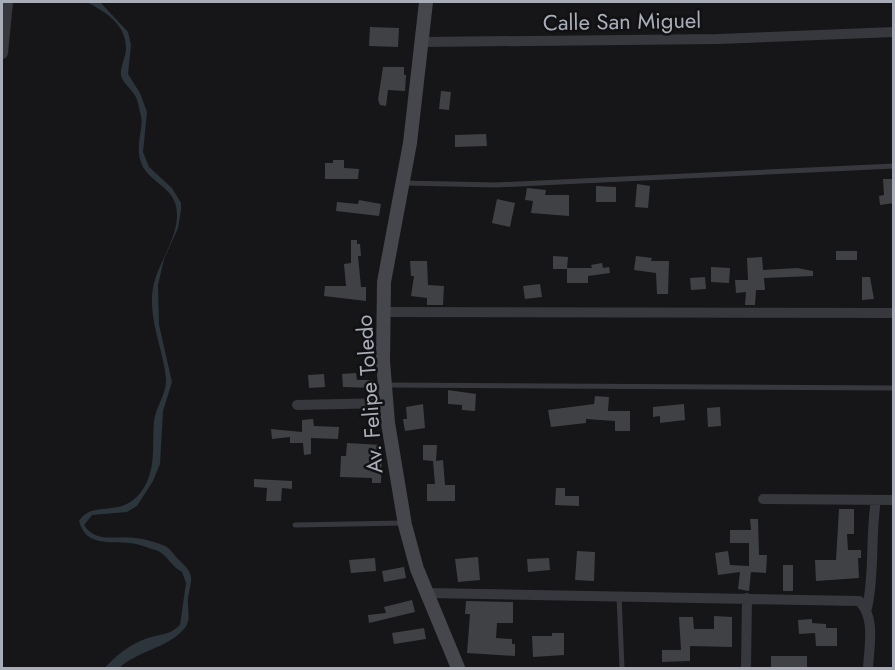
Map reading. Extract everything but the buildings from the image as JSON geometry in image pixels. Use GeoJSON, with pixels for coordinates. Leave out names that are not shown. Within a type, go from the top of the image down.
{"type":"FeatureCollection","features":[{"type":"Feature","properties":{"kind":"main road","name":"Av. Felipe Toledo"},"geometry":{"type":"LineString","coordinates":[[426,2],[411,143],[384,282],[382,312],[385,385],[404,523],[427,593],[458,669]]}},
{"type":"Feature","properties":{"kind":"street"},"geometry":{"type":"LineString","coordinates":[[2,53],[5,5]]}},
{"type":"Feature","properties":{"kind":"street","name":"Calle San Miguel"},"geometry":{"type":"LineString","coordinates":[[423,42],[718,39],[894,32]]}},
{"type":"Feature","properties":{"kind":"street"},"geometry":{"type":"LineString","coordinates":[[382,312],[894,313]]}},
{"type":"Feature","properties":{"kind":"street"},"geometry":{"type":"LineString","coordinates":[[297,405],[387,403]]}},
{"type":"Feature","properties":{"kind":"street"},"geometry":{"type":"LineString","coordinates":[[763,499],[894,500]]}},
{"type":"Feature","properties":{"kind":"street"},"geometry":{"type":"LineString","coordinates":[[868,669],[870,619],[867,608],[873,584],[872,531],[876,500]]}},
{"type":"Feature","properties":{"kind":"street"},"geometry":{"type":"LineString","coordinates":[[427,593],[747,598],[859,602],[867,608]]}},
{"type":"Feature","properties":{"kind":"street"},"geometry":{"type":"LineString","coordinates":[[746,669],[747,598]]}},
{"type":"Feature","properties":{"kind":"lane"},"geometry":{"type":"LineString","coordinates":[[403,183],[496,185],[894,166]]}},
{"type":"Feature","properties":{"kind":"lane"},"geometry":{"type":"LineString","coordinates":[[385,385],[894,388]]}},
{"type":"Feature","properties":{"kind":"lane"},"geometry":{"type":"LineString","coordinates":[[295,525],[404,523]]}},
{"type":"Feature","properties":{"kind":"lane"},"geometry":{"type":"LineString","coordinates":[[620,596],[622,669]]}},
{"type":"Feature","properties":{"kind":"shaded area"},"geometry":{"type":"Polygon","coordinates":[[[87,2],[100,2],[128,32],[131,45],[128,74],[140,93],[147,112],[143,152],[149,167],[172,188],[181,203],[178,228],[164,259],[158,285],[159,325],[172,382],[163,411],[160,464],[153,481],[137,506],[127,512],[92,515],[84,525],[94,535],[101,537],[143,539],[169,549],[191,576],[188,598],[189,618],[184,629],[177,636],[135,657],[119,668],[105,668],[133,644],[168,633],[180,625],[186,583],[182,572],[158,551],[133,544],[93,539],[82,529],[79,521],[93,511],[120,507],[129,503],[138,496],[149,476],[154,421],[166,384],[153,319],[152,295],[157,274],[176,226],[177,216],[174,199],[145,171],[142,165],[139,151],[141,116],[135,96],[121,76],[126,48],[122,32],[113,20],[87,2]]]}}]}
